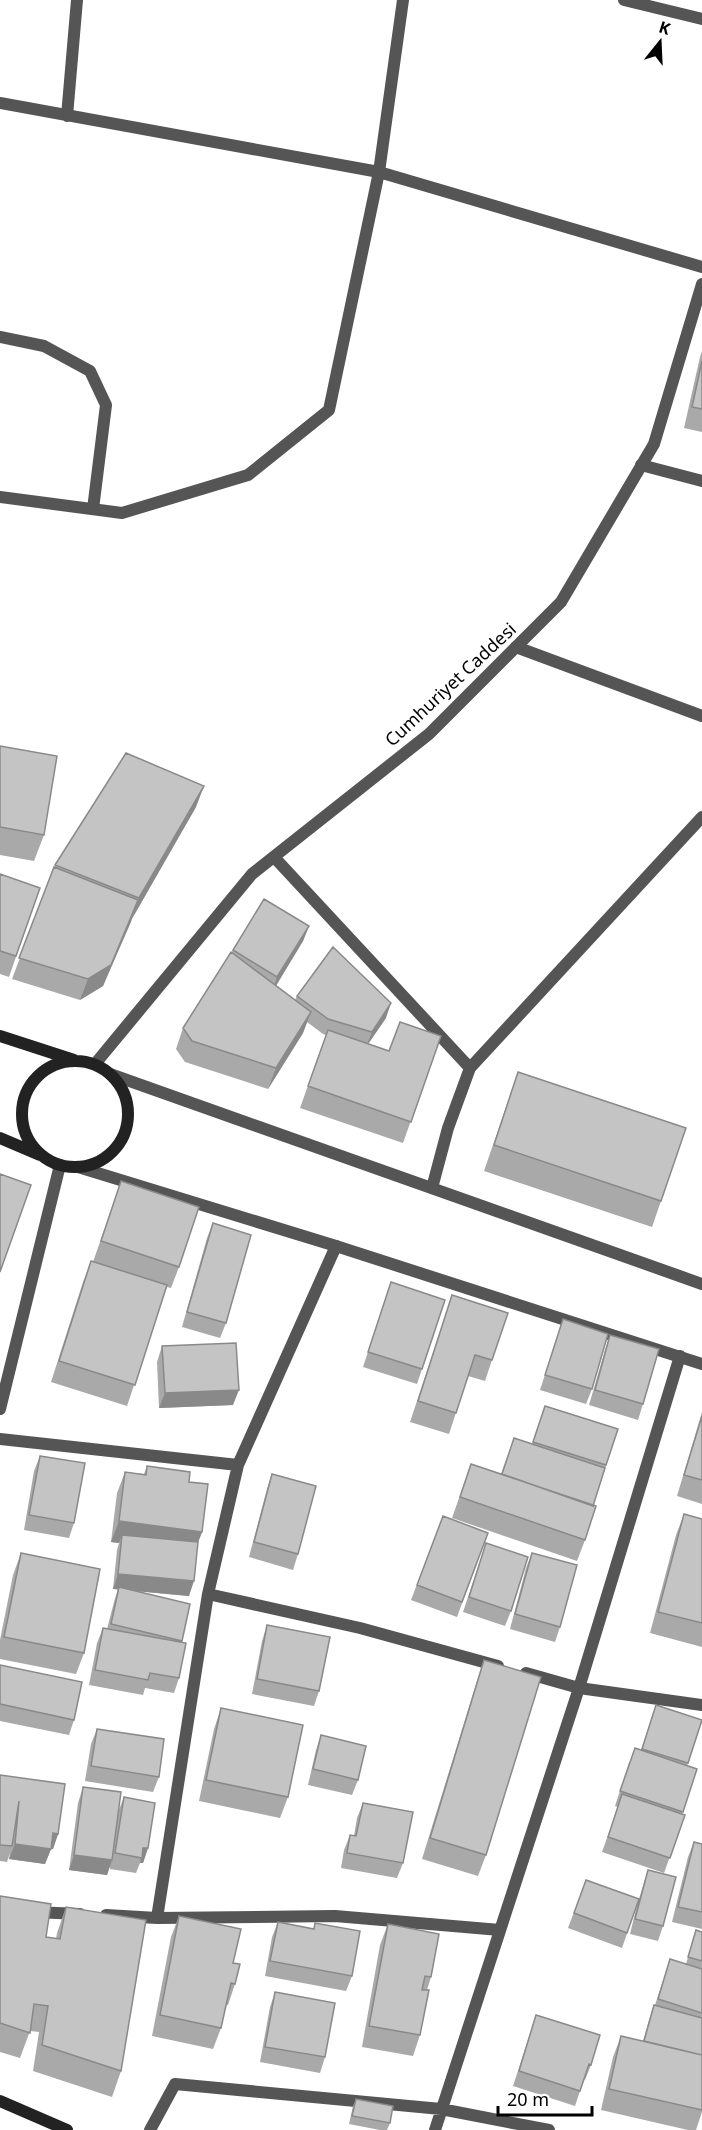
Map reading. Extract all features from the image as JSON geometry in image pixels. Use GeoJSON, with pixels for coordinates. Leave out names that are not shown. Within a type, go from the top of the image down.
{"type":"FeatureCollection","features":[{"type":"Feature","properties":{"kind":"main road"},"geometry":{"type":"LineString","coordinates":[[0,1036],[78,1061],[95,1064],[110,1074],[122,1088],[128,1104],[128,1123],[122,1140],[111,1154],[95,1163],[78,1167],[60,1165],[0,1138]]}},
{"type":"Feature","properties":{"kind":"main road"},"geometry":{"type":"LineString","coordinates":[[44,1157],[33,1147],[26,1133],[22,1119],[23,1104],[28,1090],[49,1068],[63,1062],[78,1061]]}},
{"type":"Feature","properties":{"kind":"main road"},"geometry":{"type":"LineString","coordinates":[[0,2101],[67,2130]]}},
{"type":"Feature","properties":{"kind":"street"},"geometry":{"type":"LineString","coordinates":[[67,116],[77,0]]}},
{"type":"Feature","properties":{"kind":"street"},"geometry":{"type":"LineString","coordinates":[[0,497],[122,513],[248,475],[329,410],[379,172],[403,0]]}},
{"type":"Feature","properties":{"kind":"street"},"geometry":{"type":"LineString","coordinates":[[624,0],[702,19]]}},
{"type":"Feature","properties":{"kind":"street"},"geometry":{"type":"LineString","coordinates":[[0,103],[379,172],[702,267]]}},
{"type":"Feature","properties":{"kind":"street","name":"Cumhuriyet Caddesi"},"geometry":{"type":"LineString","coordinates":[[95,1064],[252,874],[429,734],[561,602],[654,444],[702,284]]}},
{"type":"Feature","properties":{"kind":"street"},"geometry":{"type":"LineString","coordinates":[[0,337],[44,346],[90,371],[106,405],[93,509]]}},
{"type":"Feature","properties":{"kind":"street"},"geometry":{"type":"LineString","coordinates":[[641,465],[702,481]]}},
{"type":"Feature","properties":{"kind":"street"},"geometry":{"type":"LineString","coordinates":[[516,647],[702,716]]}},
{"type":"Feature","properties":{"kind":"street"},"geometry":{"type":"LineString","coordinates":[[432,1188],[448,1128],[470,1068],[702,817]]}},
{"type":"Feature","properties":{"kind":"street"},"geometry":{"type":"LineString","coordinates":[[274,857],[470,1068]]}},
{"type":"Feature","properties":{"kind":"street"},"geometry":{"type":"LineString","coordinates":[[110,1074],[701,1282]]}},
{"type":"Feature","properties":{"kind":"street"},"geometry":{"type":"LineString","coordinates":[[0,1409],[60,1165]]}},
{"type":"Feature","properties":{"kind":"street"},"geometry":{"type":"LineString","coordinates":[[78,1167],[336,1246],[702,1364]]}},
{"type":"Feature","properties":{"kind":"street"},"geometry":{"type":"LineString","coordinates":[[157,1918],[208,1594],[237,1465],[336,1246]]}},
{"type":"Feature","properties":{"kind":"street"},"geometry":{"type":"LineString","coordinates":[[435,2130],[579,1688],[680,1356]]}},
{"type":"Feature","properties":{"kind":"street"},"geometry":{"type":"LineString","coordinates":[[0,1439],[237,1465]]}},
{"type":"Feature","properties":{"kind":"street"},"geometry":{"type":"LineString","coordinates":[[208,1594],[360,1628],[579,1688],[702,1705]]}},
{"type":"Feature","properties":{"kind":"street"},"geometry":{"type":"LineString","coordinates":[[22,1911],[157,1918],[335,1916],[500,1930]]}},
{"type":"Feature","properties":{"kind":"street"},"geometry":{"type":"LineString","coordinates":[[150,2130],[175,2084],[441,2109],[549,2130]]}},
{"type":"Feature","properties":{"kind":"building"},"geometry":{"type":"Polygon","coordinates":[[[702,361],[702,409],[692,407],[702,361]]]}},
{"type":"Feature","properties":{"kind":"building"},"geometry":{"type":"Polygon","coordinates":[[[0,746],[57,756],[44,835],[0,827],[0,746]]]}},
{"type":"Feature","properties":{"kind":"building"},"geometry":{"type":"Polygon","coordinates":[[[126,753],[204,786],[139,898],[55,865],[126,753]]]}},
{"type":"Feature","properties":{"kind":"building"},"geometry":{"type":"Polygon","coordinates":[[[54,867],[138,900],[111,965],[88,979],[19,958],[54,867]]]}},
{"type":"Feature","properties":{"kind":"building"},"geometry":{"type":"Polygon","coordinates":[[[0,874],[40,888],[16,956],[0,951],[0,874]]]}},
{"type":"Feature","properties":{"kind":"building"},"geometry":{"type":"Polygon","coordinates":[[[264,899],[309,926],[277,977],[233,950],[264,899]]]}},
{"type":"Feature","properties":{"kind":"building"},"geometry":{"type":"Polygon","coordinates":[[[333,947],[391,1003],[372,1032],[328,1019],[297,996],[333,947]]]}},
{"type":"Feature","properties":{"kind":"building"},"geometry":{"type":"Polygon","coordinates":[[[231,952],[311,1012],[276,1068],[192,1041],[183,1028],[231,952]]]}},
{"type":"Feature","properties":{"kind":"building"},"geometry":{"type":"Polygon","coordinates":[[[400,1022],[441,1036],[411,1122],[308,1086],[328,1030],[389,1051],[400,1022]]]}},
{"type":"Feature","properties":{"kind":"building"},"geometry":{"type":"Polygon","coordinates":[[[518,1072],[686,1128],[661,1201],[494,1145],[518,1072]]]}},
{"type":"Feature","properties":{"kind":"building"},"geometry":{"type":"Polygon","coordinates":[[[0,1174],[31,1185],[0,1272],[0,1174]]]}},
{"type":"Feature","properties":{"kind":"building"},"geometry":{"type":"Polygon","coordinates":[[[121,1181],[199,1207],[179,1267],[101,1241],[121,1181]]]}},
{"type":"Feature","properties":{"kind":"building"},"geometry":{"type":"Polygon","coordinates":[[[213,1223],[251,1235],[226,1323],[187,1312],[213,1223]]]}},
{"type":"Feature","properties":{"kind":"building"},"geometry":{"type":"Polygon","coordinates":[[[91,1261],[167,1285],[135,1385],[59,1361],[91,1261]]]}},
{"type":"Feature","properties":{"kind":"building"},"geometry":{"type":"Polygon","coordinates":[[[391,1282],[445,1300],[422,1369],[368,1352],[391,1282]]]}},
{"type":"Feature","properties":{"kind":"building"},"geometry":{"type":"Polygon","coordinates":[[[452,1295],[508,1313],[492,1360],[475,1355],[456,1413],[418,1401],[452,1295]]]}},
{"type":"Feature","properties":{"kind":"building"},"geometry":{"type":"Polygon","coordinates":[[[563,1319],[608,1334],[592,1389],[545,1375],[563,1319]]]}},
{"type":"Feature","properties":{"kind":"building"},"geometry":{"type":"Polygon","coordinates":[[[610,1335],[659,1349],[643,1404],[595,1390],[610,1335]]]}},
{"type":"Feature","properties":{"kind":"building"},"geometry":{"type":"Polygon","coordinates":[[[236,1343],[239,1390],[165,1393],[162,1346],[236,1343]]]}},
{"type":"Feature","properties":{"kind":"building"},"geometry":{"type":"Polygon","coordinates":[[[545,1406],[618,1429],[606,1465],[533,1442],[545,1406]]]}},
{"type":"Feature","properties":{"kind":"building"},"geometry":{"type":"Polygon","coordinates":[[[702,1416],[702,1480],[684,1475],[702,1416]]]}},
{"type":"Feature","properties":{"kind":"building"},"geometry":{"type":"Polygon","coordinates":[[[514,1438],[605,1468],[593,1506],[502,1474],[514,1438]]]}},
{"type":"Feature","properties":{"kind":"building"},"geometry":{"type":"Polygon","coordinates":[[[40,1456],[85,1463],[74,1523],[29,1515],[40,1456]]]}},
{"type":"Feature","properties":{"kind":"building"},"geometry":{"type":"Polygon","coordinates":[[[471,1464],[596,1506],[585,1540],[460,1497],[471,1464]]]}},
{"type":"Feature","properties":{"kind":"building"},"geometry":{"type":"Polygon","coordinates":[[[147,1466],[190,1472],[189,1482],[208,1484],[202,1532],[119,1521],[125,1472],[146,1475],[147,1466]]]}},
{"type":"Feature","properties":{"kind":"building"},"geometry":{"type":"Polygon","coordinates":[[[272,1474],[316,1486],[298,1554],[254,1542],[272,1474]]]}},
{"type":"Feature","properties":{"kind":"building"},"geometry":{"type":"Polygon","coordinates":[[[684,1514],[702,1519],[702,1623],[658,1612],[684,1514]]]}},
{"type":"Feature","properties":{"kind":"building"},"geometry":{"type":"Polygon","coordinates":[[[443,1516],[488,1533],[462,1602],[417,1585],[443,1516]]]}},
{"type":"Feature","properties":{"kind":"building"},"geometry":{"type":"Polygon","coordinates":[[[122,1535],[198,1542],[194,1581],[118,1574],[122,1535]]]}},
{"type":"Feature","properties":{"kind":"building"},"geometry":{"type":"Polygon","coordinates":[[[486,1543],[528,1557],[511,1611],[469,1597],[486,1543]]]}},
{"type":"Feature","properties":{"kind":"building"},"geometry":{"type":"Polygon","coordinates":[[[21,1553],[100,1569],[84,1653],[4,1637],[21,1553]]]}},
{"type":"Feature","properties":{"kind":"building"},"geometry":{"type":"Polygon","coordinates":[[[532,1553],[577,1565],[560,1627],[515,1614],[532,1553]]]}},
{"type":"Feature","properties":{"kind":"building"},"geometry":{"type":"Polygon","coordinates":[[[119,1587],[190,1604],[182,1641],[111,1624],[119,1587]]]}},
{"type":"Feature","properties":{"kind":"building"},"geometry":{"type":"Polygon","coordinates":[[[267,1625],[330,1637],[319,1691],[257,1679],[267,1625]]]}},
{"type":"Feature","properties":{"kind":"building"},"geometry":{"type":"Polygon","coordinates":[[[103,1628],[186,1643],[179,1678],[150,1673],[148,1680],[95,1670],[103,1628]]]}},
{"type":"Feature","properties":{"kind":"building"},"geometry":{"type":"Polygon","coordinates":[[[484,1660],[541,1677],[486,1855],[430,1838],[484,1660]]]}},
{"type":"Feature","properties":{"kind":"building"},"geometry":{"type":"Polygon","coordinates":[[[0,1665],[82,1682],[74,1720],[0,1704],[0,1665]]]}},
{"type":"Feature","properties":{"kind":"building"},"geometry":{"type":"Polygon","coordinates":[[[656,1705],[702,1720],[688,1763],[642,1749],[656,1705]]]}},
{"type":"Feature","properties":{"kind":"building"},"geometry":{"type":"Polygon","coordinates":[[[221,1708],[303,1725],[288,1797],[206,1780],[221,1708]]]}},
{"type":"Feature","properties":{"kind":"building"},"geometry":{"type":"Polygon","coordinates":[[[97,1729],[164,1739],[159,1777],[91,1766],[97,1729]]]}},
{"type":"Feature","properties":{"kind":"building"},"geometry":{"type":"Polygon","coordinates":[[[321,1735],[366,1746],[358,1780],[313,1769],[321,1735]]]}},
{"type":"Feature","properties":{"kind":"building"},"geometry":{"type":"Polygon","coordinates":[[[635,1748],[697,1769],[683,1812],[620,1791],[635,1748]]]}},
{"type":"Feature","properties":{"kind":"building"},"geometry":{"type":"Polygon","coordinates":[[[0,1775],[65,1784],[58,1834],[53,1833],[51,1849],[15,1844],[19,1801],[12,1846],[0,1845],[0,1775]]]}},
{"type":"Feature","properties":{"kind":"building"},"geometry":{"type":"Polygon","coordinates":[[[83,1787],[121,1792],[112,1860],[74,1855],[83,1787]]]}},
{"type":"Feature","properties":{"kind":"building"},"geometry":{"type":"Polygon","coordinates":[[[622,1794],[685,1815],[670,1858],[608,1837],[622,1794]]]}},
{"type":"Feature","properties":{"kind":"building"},"geometry":{"type":"Polygon","coordinates":[[[124,1797],[155,1803],[148,1848],[143,1848],[142,1858],[115,1853],[124,1797]]]}},
{"type":"Feature","properties":{"kind":"building"},"geometry":{"type":"Polygon","coordinates":[[[363,1803],[413,1812],[403,1863],[347,1853],[350,1835],[356,1836],[363,1803]]]}},
{"type":"Feature","properties":{"kind":"building"},"geometry":{"type":"Polygon","coordinates":[[[694,1842],[702,1844],[702,1912],[678,1907],[694,1842]]]}},
{"type":"Feature","properties":{"kind":"building"},"geometry":{"type":"Polygon","coordinates":[[[648,1870],[676,1877],[663,1926],[635,1919],[648,1870]]]}},
{"type":"Feature","properties":{"kind":"building"},"geometry":{"type":"Polygon","coordinates":[[[586,1880],[639,1899],[627,1933],[574,1913],[586,1880]]]}},
{"type":"Feature","properties":{"kind":"building"},"geometry":{"type":"Polygon","coordinates":[[[0,1896],[51,1904],[46,1937],[60,1939],[66,1907],[146,1920],[121,2071],[42,2045],[48,2006],[34,2004],[30,2033],[0,2023],[0,1896]]]}},
{"type":"Feature","properties":{"kind":"building"},"geometry":{"type":"Polygon","coordinates":[[[179,1916],[241,1929],[233,1963],[240,1964],[235,1984],[231,1983],[221,2028],[160,2015],[179,1916]]]}},
{"type":"Feature","properties":{"kind":"building"},"geometry":{"type":"Polygon","coordinates":[[[278,1922],[314,1929],[315,1923],[360,1931],[352,1976],[270,1961],[278,1922]]]}},
{"type":"Feature","properties":{"kind":"building"},"geometry":{"type":"Polygon","coordinates":[[[388,1924],[439,1934],[431,1977],[425,1976],[422,1990],[429,1990],[420,2035],[369,2026],[388,1924]]]}},
{"type":"Feature","properties":{"kind":"building"},"geometry":{"type":"Polygon","coordinates":[[[696,1930],[702,1932],[702,1961],[688,1957],[696,1930]]]}},
{"type":"Feature","properties":{"kind":"building"},"geometry":{"type":"Polygon","coordinates":[[[670,1959],[702,1969],[702,2013],[658,1999],[670,1959]]]}},
{"type":"Feature","properties":{"kind":"building"},"geometry":{"type":"Polygon","coordinates":[[[275,1992],[335,2003],[325,2057],[265,2047],[275,1992]]]}},
{"type":"Feature","properties":{"kind":"building"},"geometry":{"type":"Polygon","coordinates":[[[654,2005],[702,2018],[702,2055],[644,2041],[654,2005]]]}},
{"type":"Feature","properties":{"kind":"building"},"geometry":{"type":"Polygon","coordinates":[[[536,2015],[600,2035],[580,2091],[519,2071],[536,2015]]]}},
{"type":"Feature","properties":{"kind":"building"},"geometry":{"type":"Polygon","coordinates":[[[621,2036],[702,2055],[702,2110],[609,2089],[621,2036]]]}},
{"type":"Feature","properties":{"kind":"building"},"geometry":{"type":"Polygon","coordinates":[[[356,2099],[393,2106],[390,2123],[352,2116],[356,2099]]]}}]}
